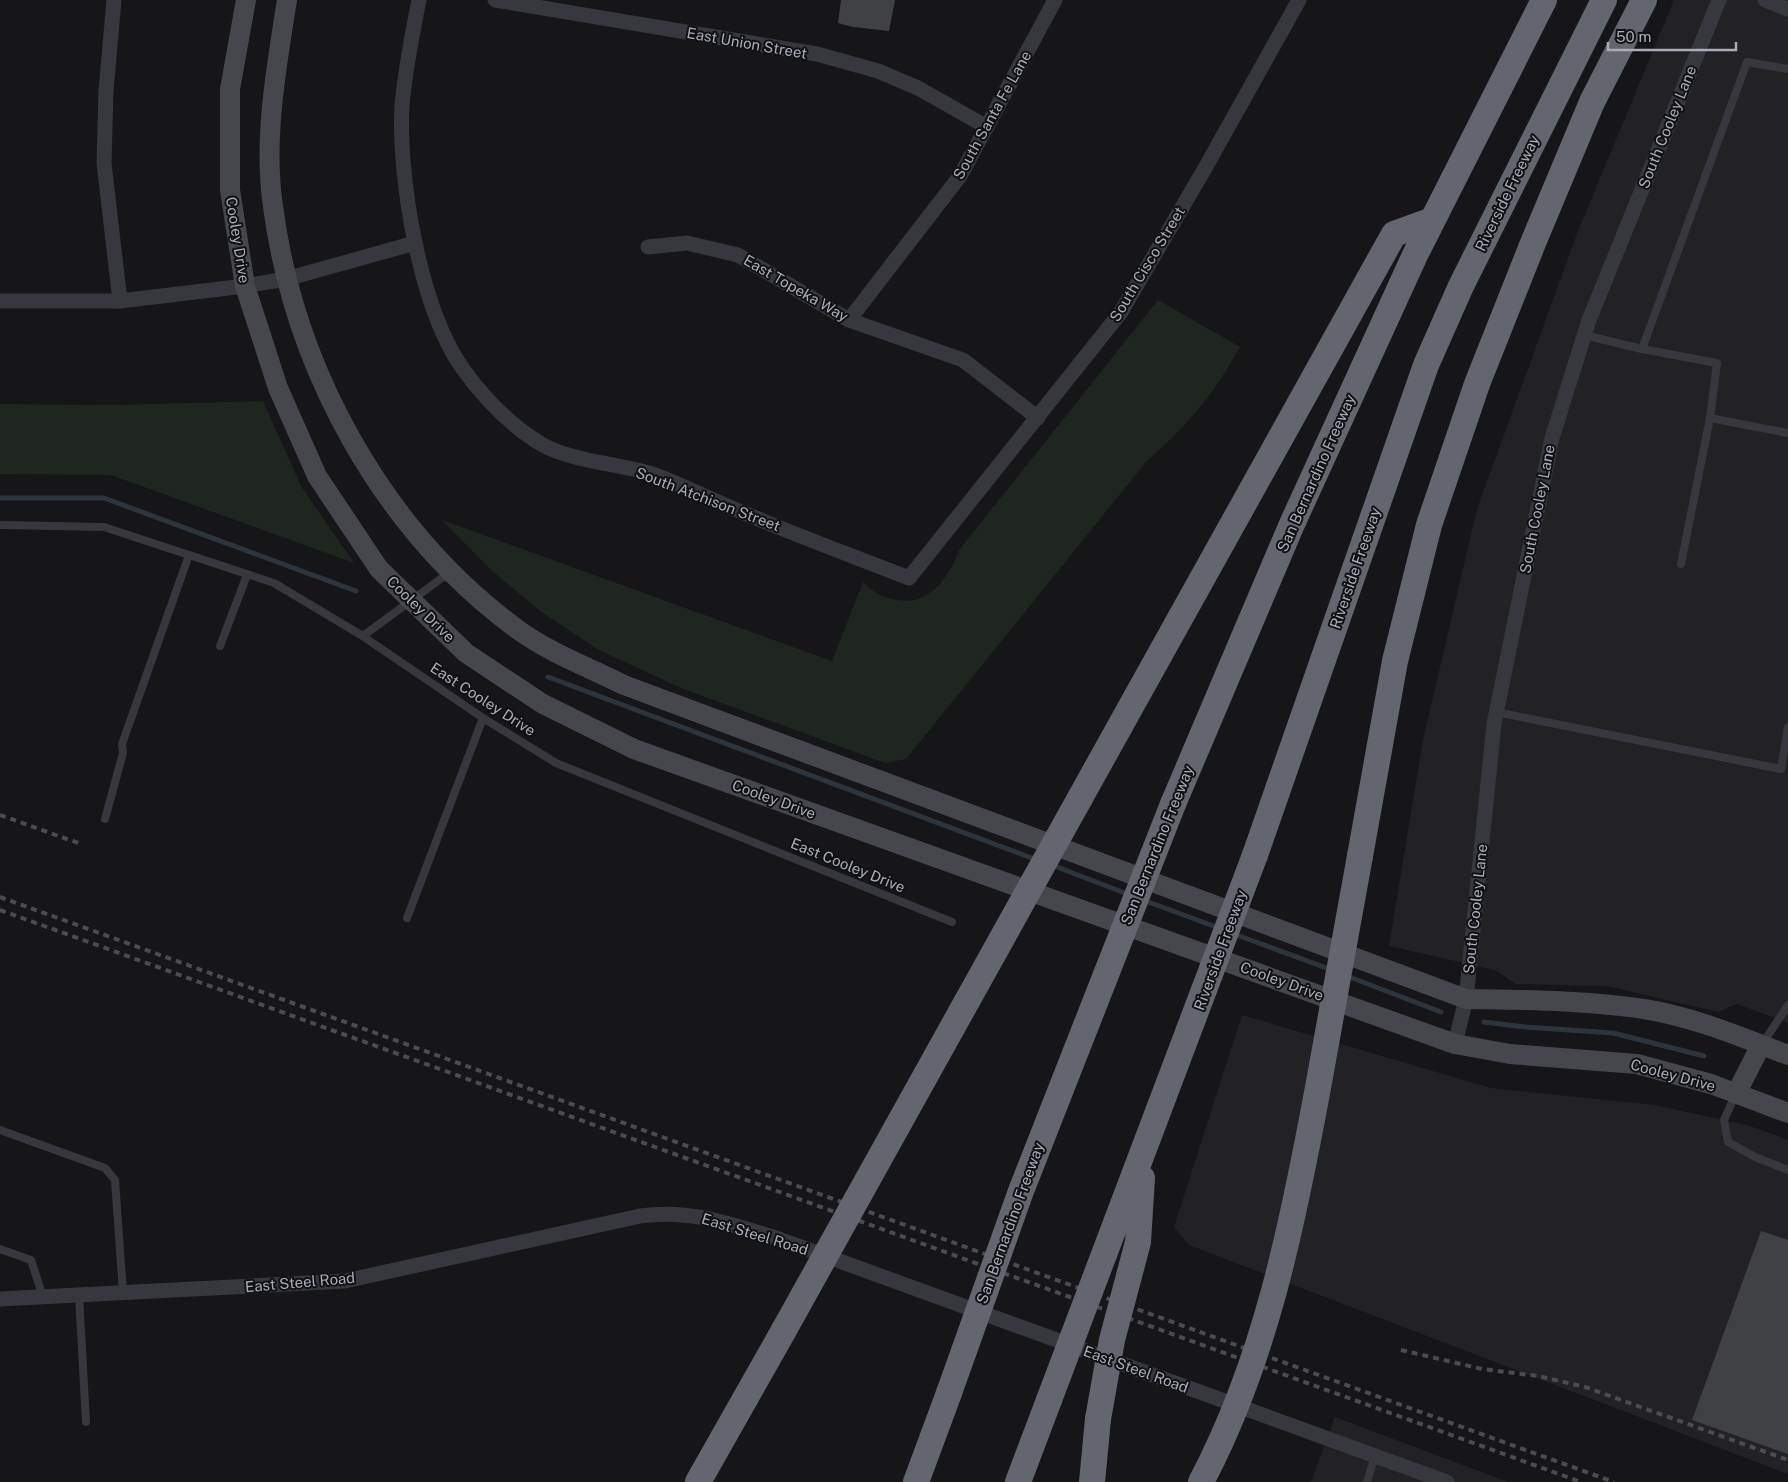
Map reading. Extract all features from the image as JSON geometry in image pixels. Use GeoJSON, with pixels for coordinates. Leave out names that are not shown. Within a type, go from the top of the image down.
{"type":"FeatureCollection","features":[{"type":"Feature","properties":{"kind":"highway"},"geometry":{"type":"LineString","coordinates":[[698,1482],[1394,234],[1430,222],[1544,0]]}},
{"type":"Feature","properties":{"kind":"highway","name":"Riverside Freeway"},"geometry":{"type":"LineString","coordinates":[[1144,1152],[1255,855],[1426,365],[1460,286],[1604,0]]}},
{"type":"Feature","properties":{"kind":"highway"},"geometry":{"type":"LineString","coordinates":[[1201,1482],[1213,1460],[1254,1359],[1286,1249],[1395,662],[1429,525],[1477,384],[1533,243],[1592,102],[1644,0]]}},
{"type":"Feature","properties":{"kind":"highway","name":"San Bernardino Freeway"},"geometry":{"type":"LineString","coordinates":[[916,1482],[1021,1191],[1173,804],[1292,524],[1430,222]]}},
{"type":"Feature","properties":{"kind":"highway"},"geometry":{"type":"LineString","coordinates":[[1018,1482],[1144,1152]]}},
{"type":"Feature","properties":{"kind":"highway"},"geometry":{"type":"LineString","coordinates":[[1092,1482],[1098,1418],[1112,1340],[1138,1242],[1144,1152]]}},
{"type":"Feature","properties":{"kind":"street"},"geometry":{"type":"LineString","coordinates":[[114,0],[106,90],[104,163],[120,301]]}},
{"type":"Feature","properties":{"kind":"street","name":"Cooley Drive"},"geometry":{"type":"LineString","coordinates":[[246,0],[230,89],[230,190],[245,286],[278,388],[318,476],[379,569],[466,653],[543,704],[634,749],[1455,1044],[1510,1054],[1637,1064],[1710,1084],[1788,1113]]}},
{"type":"Feature","properties":{"kind":"street"},"geometry":{"type":"LineString","coordinates":[[287,0],[270,128],[272,197],[286,279],[316,368],[362,458],[402,517],[450,572],[477,598],[519,630],[624,685],[1466,999],[1576,1002],[1645,1009],[1700,1022],[1788,1055]]}},
{"type":"Feature","properties":{"kind":"street","name":"South Atchison Street"},"geometry":{"type":"LineString","coordinates":[[419,0],[402,105],[402,157],[415,243],[430,298],[462,368],[488,399],[518,428],[546,446],[656,476],[757,519],[909,578]]}},
{"type":"Feature","properties":{"kind":"street","name":"East Union Street"},"geometry":{"type":"LineString","coordinates":[[495,0],[818,54],[878,71],[918,88],[987,127]]}},
{"type":"Feature","properties":{"kind":"street","name":"South Santa Fe Lane"},"geometry":{"type":"LineString","coordinates":[[849,320],[960,176],[1055,0]]}},
{"type":"Feature","properties":{"kind":"street","name":"South Cisco Street"},"geometry":{"type":"LineString","coordinates":[[909,578],[1121,312],[1204,170],[1299,0]]}},
{"type":"Feature","properties":{"kind":"street","name":"South Cooley Lane"},"geometry":{"type":"LineString","coordinates":[[1455,1044],[1466,999],[1496,712],[1552,438],[1584,335],[1718,0]]}},
{"type":"Feature","properties":{"kind":"street"},"geometry":{"type":"LineString","coordinates":[[1765,0],[1788,8]]}},
{"type":"Feature","properties":{"kind":"street"},"geometry":{"type":"LineString","coordinates":[[0,301],[120,301],[245,286],[286,279],[415,243]]}},
{"type":"Feature","properties":{"kind":"street","name":"East Topeka Way"},"geometry":{"type":"LineString","coordinates":[[648,248],[687,243],[738,256],[849,320],[963,360],[1038,418]]}},
{"type":"Feature","properties":{"kind":"street"},"geometry":{"type":"LineString","coordinates":[[1736,1094],[1761,1045]]}},
{"type":"Feature","properties":{"kind":"street","name":"East Steel Road"},"geometry":{"type":"LineString","coordinates":[[0,1299],[345,1281],[640,1216],[667,1212],[732,1224],[779,1239],[1447,1482]]}},
{"type":"Feature","properties":{"kind":"lane"},"geometry":{"type":"LineString","coordinates":[[1642,349],[1747,62],[1788,69]]}},
{"type":"Feature","properties":{"kind":"lane"},"geometry":{"type":"LineString","coordinates":[[1584,335],[1642,349],[1718,363],[1710,418],[1681,564]]}},
{"type":"Feature","properties":{"kind":"lane"},"geometry":{"type":"LineString","coordinates":[[1710,418],[1788,432]]}},
{"type":"Feature","properties":{"kind":"lane","name":"East Cooley Drive"},"geometry":{"type":"LineString","coordinates":[[0,525],[104,527],[274,583],[363,636],[483,718],[556,763],[952,922]]}},
{"type":"Feature","properties":{"kind":"lane"},"geometry":{"type":"LineString","coordinates":[[105,819],[123,753],[122,744],[189,555]]}},
{"type":"Feature","properties":{"kind":"lane"},"geometry":{"type":"LineString","coordinates":[[363,636],[450,572]]}},
{"type":"Feature","properties":{"kind":"lane"},"geometry":{"type":"LineString","coordinates":[[220,646],[247,575]]}},
{"type":"Feature","properties":{"kind":"lane"},"geometry":{"type":"LineString","coordinates":[[1496,712],[1781,769],[1788,727]]}},
{"type":"Feature","properties":{"kind":"lane"},"geometry":{"type":"LineString","coordinates":[[407,918],[483,718]]}},
{"type":"Feature","properties":{"kind":"lane"},"geometry":{"type":"LineString","coordinates":[[1761,1045],[1788,1005]]}},
{"type":"Feature","properties":{"kind":"lane"},"geometry":{"type":"LineString","coordinates":[[1736,1094],[1724,1120],[1728,1142],[1754,1158],[1788,1170]]}},
{"type":"Feature","properties":{"kind":"lane"},"geometry":{"type":"LineString","coordinates":[[0,1130],[106,1168],[115,1180],[123,1293]]}},
{"type":"Feature","properties":{"kind":"lane"},"geometry":{"type":"LineString","coordinates":[[0,1249],[31,1260],[43,1297]]}},
{"type":"Feature","properties":{"kind":"lane"},"geometry":{"type":"LineString","coordinates":[[79,1295],[86,1422]]}},
{"type":"Feature","properties":{"kind":"lane"},"geometry":{"type":"LineString","coordinates":[[1367,1482],[1375,1456]]}},
{"type":"Feature","properties":{"kind":"shaded area"},"geometry":{"type":"Polygon","coordinates":[[[1674,0],[1788,0],[1788,1023],[1737,1004],[1718,1012],[1607,986],[1516,984],[1495,970],[1389,946],[1423,740],[1477,509],[1578,231],[1674,0]]]}},
{"type":"Feature","properties":{"kind":"shaded area"},"geometry":{"type":"Polygon","coordinates":[[[1158,300],[1240,347],[1210,395],[1174,436],[1146,462],[906,759],[885,763],[681,688],[597,649],[540,611],[492,571],[442,520],[832,661],[863,582],[879,595],[899,600],[912,600],[932,592],[948,574],[959,550],[1158,300]]]}},
{"type":"Feature","properties":{"kind":"shaded area"},"geometry":{"type":"Polygon","coordinates":[[[263,401],[301,486],[354,563],[111,475],[0,474],[0,404],[115,405],[263,401]]]}},
{"type":"Feature","properties":{"kind":"shaded area"},"geometry":{"type":"Polygon","coordinates":[[[1242,1015],[1491,1088],[1654,1105],[1747,1125],[1788,1140],[1788,1474],[1189,1245],[1174,1227],[1242,1015]]]}},
{"type":"Feature","properties":{"kind":"shaded area"},"geometry":{"type":"Polygon","coordinates":[[[1335,1417],[1508,1482],[1311,1482],[1335,1417]]]}},
{"type":"Feature","properties":{"kind":"building"},"geometry":{"type":"Polygon","coordinates":[[[841,0],[895,0],[889,31],[853,27],[838,23],[841,0]]]}},
{"type":"Feature","properties":{"kind":"building"},"geometry":{"type":"Polygon","coordinates":[[[1761,1231],[1788,1240],[1788,1454],[1692,1420],[1761,1231]]]}},
{"type":"Feature","properties":{"kind":"waterway"},"geometry":{"type":"LineString","coordinates":[[0,498],[104,498],[356,591]]}},
{"type":"Feature","properties":{"kind":"waterway"},"geometry":{"type":"LineString","coordinates":[[548,677],[1037,860]]}},
{"type":"Feature","properties":{"kind":"waterway"},"geometry":{"type":"LineString","coordinates":[[1052,865],[1130,895]]}},
{"type":"Feature","properties":{"kind":"waterway"},"geometry":{"type":"LineString","coordinates":[[1143,900],[1219,928]]}},
{"type":"Feature","properties":{"kind":"waterway"},"geometry":{"type":"LineString","coordinates":[[1234,934],[1332,970]]}},
{"type":"Feature","properties":{"kind":"waterway"},"geometry":{"type":"LineString","coordinates":[[1347,976],[1441,1012]]}},
{"type":"Feature","properties":{"kind":"waterway"},"geometry":{"type":"LineString","coordinates":[[1484,1022],[1613,1033],[1704,1056]]}},
{"type":"Feature","properties":{"kind":"railway"},"geometry":{"type":"LineString","coordinates":[[0,815],[81,844]]}},
{"type":"Feature","properties":{"kind":"railway"},"geometry":{"type":"LineString","coordinates":[[0,897],[1614,1482]]}},
{"type":"Feature","properties":{"kind":"railway"},"geometry":{"type":"LineString","coordinates":[[0,910],[1581,1482]]}},
{"type":"Feature","properties":{"kind":"railway"},"geometry":{"type":"LineString","coordinates":[[1401,1350],[1482,1369],[1538,1376],[1585,1387],[1788,1460]]}}]}
